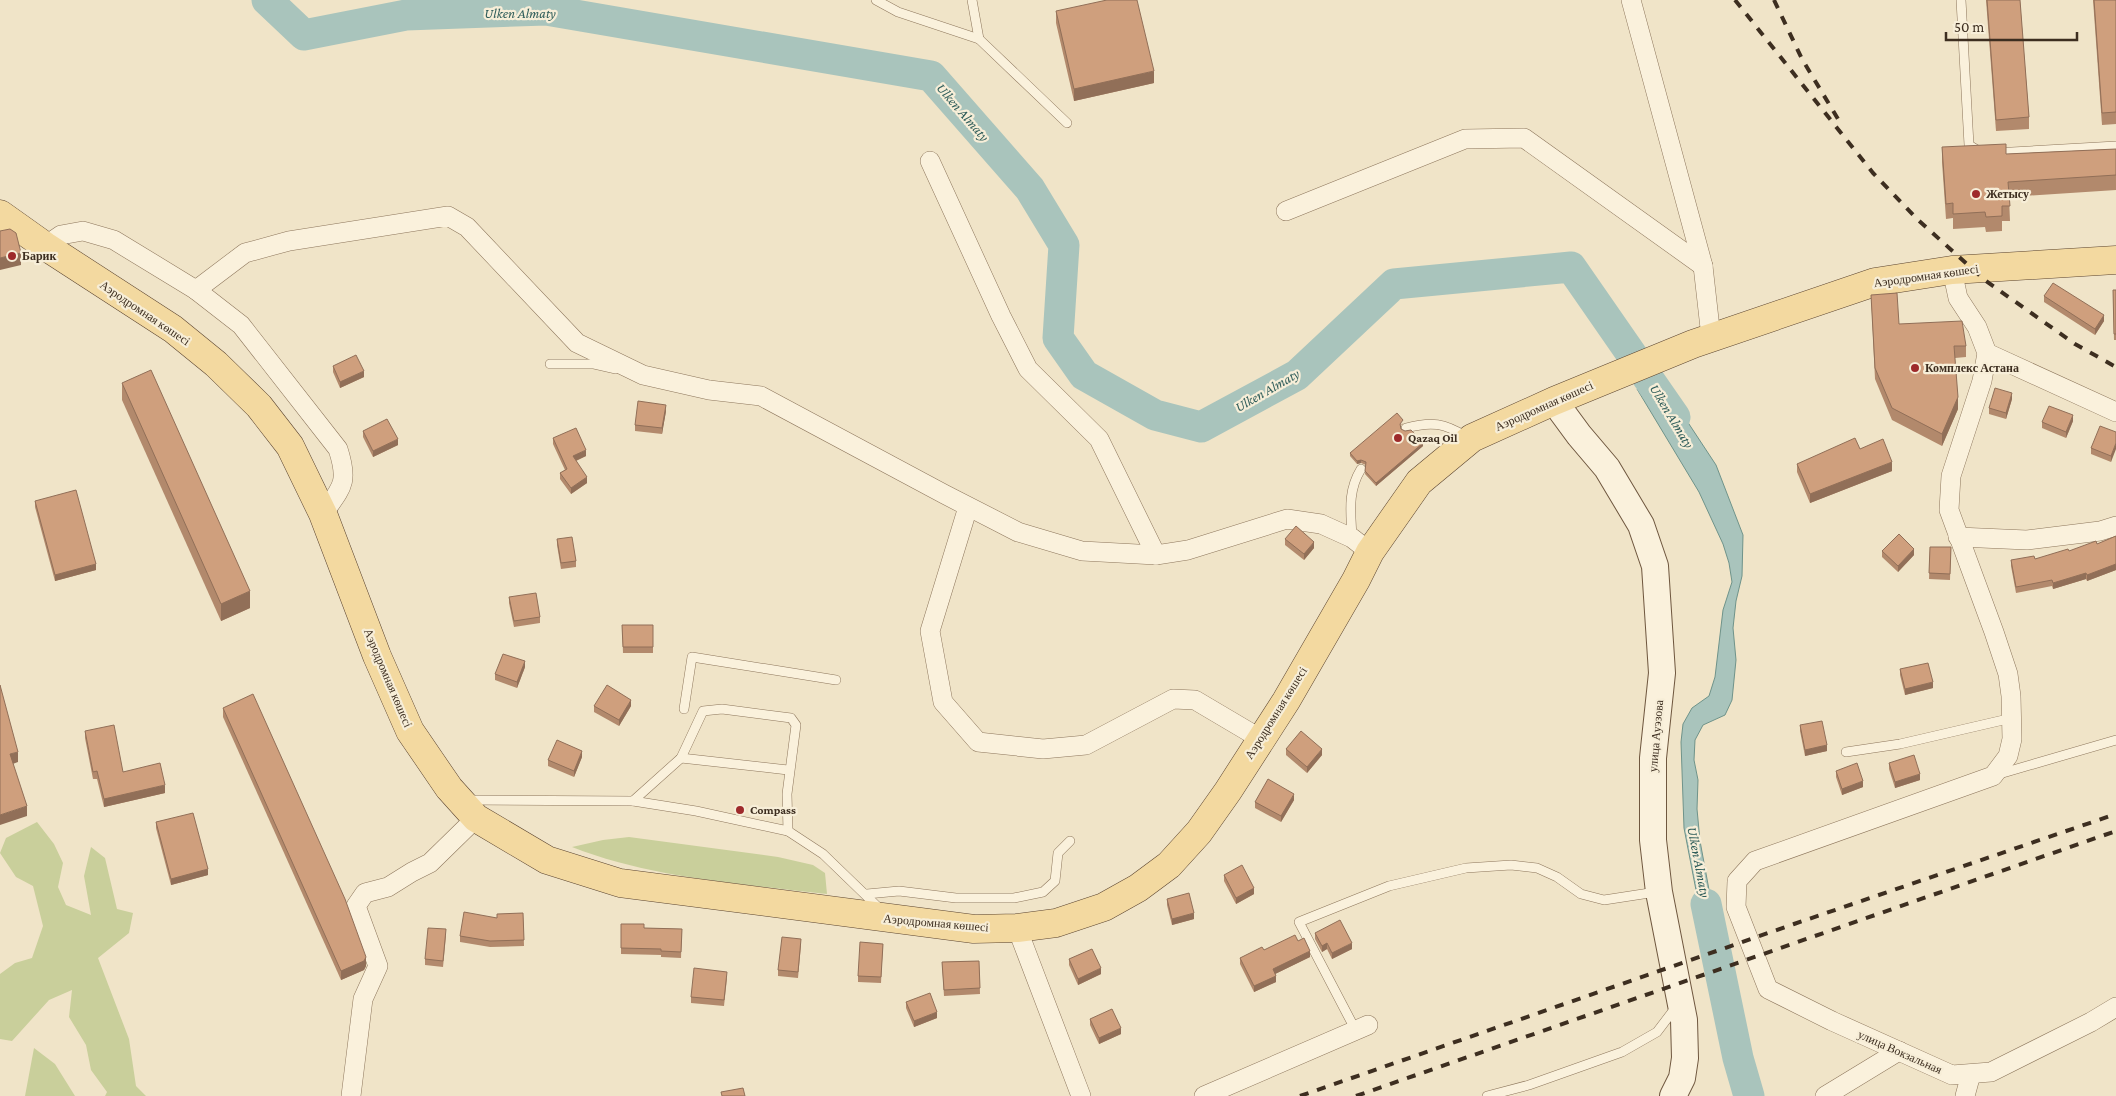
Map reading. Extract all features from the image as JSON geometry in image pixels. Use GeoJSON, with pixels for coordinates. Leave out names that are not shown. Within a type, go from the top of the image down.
{"type":"FeatureCollection","features":[{"type":"Feature","properties":{"kind":"main road","name":"Аэродромная көшесі"},"geometry":{"type":"LineString","coordinates":[[0,214],[45,246],[173,329],[216,364],[259,406],[290,446],[323,514],[377,656],[410,731],[467,809],[548,860],[620,883],[890,920],[974,929],[1017,928],[1056,923],[1104,907],[1138,888],[1169,865],[1199,832],[1261,739],[1333,620],[1361,545],[1419,482],[1471,439],[1554,401],[1702,340],[1875,282],[1952,270],[2116,260]]}},
{"type":"Feature","properties":{"kind":"main road","name":"улица Ауэзова"},"geometry":{"type":"LineString","coordinates":[[1554,401],[1607,468],[1641,525],[1655,566],[1662,673],[1653,758],[1653,840],[1659,892],[1684,1020],[1685,1058],[1682,1078],[1673,1096]]}},
{"type":"Feature","properties":{"kind":"street"},"geometry":{"type":"LineString","coordinates":[[1631,0],[1703,266],[1702,340]]}},
{"type":"Feature","properties":{"kind":"street"},"geometry":{"type":"LineString","coordinates":[[1286,211],[1465,139],[1524,138],[1703,266]]}},
{"type":"Feature","properties":{"kind":"street"},"geometry":{"type":"LineString","coordinates":[[930,161],[1000,316],[1028,369],[1099,439],[1156,556]]}},
{"type":"Feature","properties":{"kind":"street"},"geometry":{"type":"LineString","coordinates":[[196,290],[246,253],[289,241],[448,216],[467,227],[577,343],[643,376],[709,390],[761,396],[1018,532],[1082,551],[1156,556],[1188,550],[1287,519],[1321,524],[1361,545]]}},
{"type":"Feature","properties":{"kind":"street"},"geometry":{"type":"LineString","coordinates":[[45,246],[61,235],[84,231],[114,240],[196,290],[241,324],[338,449],[345,470],[341,489],[323,514]]}},
{"type":"Feature","properties":{"kind":"street"},"geometry":{"type":"LineString","coordinates":[[1952,270],[1958,298],[1977,327],[1987,353],[1982,381],[1951,476],[1949,510],[2008,674],[2012,739],[2008,756],[1993,776]]}},
{"type":"Feature","properties":{"kind":"street"},"geometry":{"type":"LineString","coordinates":[[1987,353],[2116,412]]}},
{"type":"Feature","properties":{"kind":"street"},"geometry":{"type":"LineString","coordinates":[[968,507],[930,632],[943,702],[978,742],[1043,749],[1086,745],[1173,698],[1195,700],[1261,739]]}},
{"type":"Feature","properties":{"kind":"street"},"geometry":{"type":"LineString","coordinates":[[1958,537],[2027,540],[2100,531],[2116,526]]}},
{"type":"Feature","properties":{"kind":"street","name":"улица Вокзальная"},"geometry":{"type":"LineString","coordinates":[[1993,776],[1755,860],[1737,881],[1736,906],[1768,989],[1832,1021],[1952,1075],[1991,1072],[2091,1022],[2116,1007]]}},
{"type":"Feature","properties":{"kind":"street"},"geometry":{"type":"LineString","coordinates":[[351,1096],[363,999],[378,966],[356,906],[365,894],[388,887],[430,864],[467,809]]}},
{"type":"Feature","properties":{"kind":"street"},"geometry":{"type":"LineString","coordinates":[[1017,928],[1081,1096]]}},
{"type":"Feature","properties":{"kind":"street"},"geometry":{"type":"LineString","coordinates":[[1204,1096],[1361,1027]]}},
{"type":"Feature","properties":{"kind":"street"},"geometry":{"type":"LineString","coordinates":[[1825,1096],[1899,1051]]}},
{"type":"Feature","properties":{"kind":"street"},"geometry":{"type":"LineString","coordinates":[[1965,1096],[1970,1074]]}},
{"type":"Feature","properties":{"kind":"lane"},"geometry":{"type":"LineString","coordinates":[[876,0],[898,12],[979,39],[1067,123]]}},
{"type":"Feature","properties":{"kind":"lane"},"geometry":{"type":"LineString","coordinates":[[972,0],[979,39]]}},
{"type":"Feature","properties":{"kind":"lane"},"geometry":{"type":"LineString","coordinates":[[1961,0],[1969,145],[1983,154],[2116,146]]}},
{"type":"Feature","properties":{"kind":"lane"},"geometry":{"type":"LineString","coordinates":[[550,364],[594,364],[643,376]]}},
{"type":"Feature","properties":{"kind":"lane"},"geometry":{"type":"LineString","coordinates":[[1406,428],[1424,423],[1440,424],[1471,439]]}},
{"type":"Feature","properties":{"kind":"lane"},"geometry":{"type":"LineString","coordinates":[[1361,469],[1354,482],[1351,498],[1361,545]]}},
{"type":"Feature","properties":{"kind":"lane"},"geometry":{"type":"LineString","coordinates":[[684,709],[692,657],[836,680]]}},
{"type":"Feature","properties":{"kind":"lane"},"geometry":{"type":"LineString","coordinates":[[633,801],[681,758],[703,712],[722,709],[791,718],[796,725],[788,770],[788,831]]}},
{"type":"Feature","properties":{"kind":"lane"},"geometry":{"type":"LineString","coordinates":[[1846,752],[1900,744],[2012,718]]}},
{"type":"Feature","properties":{"kind":"lane"},"geometry":{"type":"LineString","coordinates":[[1993,776],[2116,740]]}},
{"type":"Feature","properties":{"kind":"lane"},"geometry":{"type":"LineString","coordinates":[[681,758],[788,770]]}},
{"type":"Feature","properties":{"kind":"lane"},"geometry":{"type":"LineString","coordinates":[[467,809],[633,801],[696,811],[788,831],[805,840],[823,854],[867,894],[890,920]]}},
{"type":"Feature","properties":{"kind":"lane"},"geometry":{"type":"LineString","coordinates":[[867,894],[898,891],[956,898],[1014,898],[1042,892],[1054,881],[1058,854],[1070,841]]}},
{"type":"Feature","properties":{"kind":"lane"},"geometry":{"type":"LineString","coordinates":[[1361,1027],[1299,922],[1389,886],[1466,868],[1511,865],[1537,868],[1557,877],[1581,894],[1604,900],[1659,892]]}},
{"type":"Feature","properties":{"kind":"lane"},"geometry":{"type":"LineString","coordinates":[[1487,1096],[1528,1085],[1622,1052],[1657,1032],[1681,1000]]}},
{"type":"Feature","properties":{"kind":"green space"},"geometry":{"type":"Polygon","coordinates":[[[37,822],[54,844],[63,863],[58,887],[66,905],[91,915],[84,876],[91,847],[105,858],[117,909],[133,913],[129,933],[98,958],[129,1039],[136,1086],[146,1096],[105,1096],[107,1092],[91,1070],[86,1045],[69,1017],[72,990],[49,1000],[12,1041],[0,1039],[0,974],[15,963],[32,958],[43,926],[33,886],[16,877],[0,853],[6,838],[37,822]]]}},
{"type":"Feature","properties":{"kind":"green space"},"geometry":{"type":"Polygon","coordinates":[[[629,837],[778,857],[813,865],[825,873],[827,894],[730,883],[665,873],[602,858],[572,847],[603,840],[629,837]]]}},
{"type":"Feature","properties":{"kind":"green space"},"geometry":{"type":"Polygon","coordinates":[[[34,1048],[55,1064],[75,1096],[25,1096],[34,1048]]]}},
{"type":"Feature","properties":{"kind":"water"},"geometry":{"type":"Polygon","coordinates":[[[1658,377],[1716,465],[1743,535],[1742,576],[1736,601],[1733,628],[1736,660],[1732,700],[1725,715],[1703,725],[1695,740],[1694,760],[1698,780],[1697,809],[1700,841],[1719,944],[1707,947],[1684,828],[1681,742],[1683,724],[1692,708],[1709,696],[1715,677],[1723,610],[1732,582],[1723,544],[1699,492],[1637,389],[1658,377]]]}},
{"type":"Feature","properties":{"kind":"building"},"geometry":{"type":"Polygon","coordinates":[[[1107,0],[1137,0],[1154,71],[1074,89],[1056,11],[1107,0]]]}},
{"type":"Feature","properties":{"kind":"building"},"geometry":{"type":"Polygon","coordinates":[[[1987,0],[2020,0],[2029,117],[1996,120],[1987,0]]]}},
{"type":"Feature","properties":{"kind":"building"},"geometry":{"type":"Polygon","coordinates":[[[2094,0],[2116,0],[2116,112],[2102,113],[2094,0]]]}},
{"type":"Feature","properties":{"kind":"building"},"geometry":{"type":"Polygon","coordinates":[[[2006,144],[2006,154],[2116,149],[2116,175],[2008,182],[2010,206],[2002,206],[2002,216],[1986,217],[1985,212],[1953,214],[1953,203],[1946,204],[1942,147],[2006,144]]]}},
{"type":"Feature","properties":{"kind":"building"},"geometry":{"type":"Polygon","coordinates":[[[10,229],[16,233],[21,253],[0,258],[0,231],[10,229]]]}},
{"type":"Feature","properties":{"kind":"building"},"geometry":{"type":"Polygon","coordinates":[[[2053,283],[2104,315],[2095,329],[2044,296],[2053,283]]]}},
{"type":"Feature","properties":{"kind":"building"},"geometry":{"type":"Polygon","coordinates":[[[2113,290],[2116,290],[2116,334],[2114,334],[2113,290]]]}},
{"type":"Feature","properties":{"kind":"building","name":"Комплекс Астана"},"geometry":{"type":"Polygon","coordinates":[[[1897,293],[1899,324],[1962,321],[1966,346],[1954,346],[1958,397],[1942,434],[1892,408],[1875,368],[1871,295],[1897,293]]]}},
{"type":"Feature","properties":{"kind":"building"},"geometry":{"type":"Polygon","coordinates":[[[356,355],[364,371],[340,382],[333,366],[356,355]]]}},
{"type":"Feature","properties":{"kind":"building"},"geometry":{"type":"Polygon","coordinates":[[[151,370],[250,591],[221,604],[122,383],[151,370]]]}},
{"type":"Feature","properties":{"kind":"building"},"geometry":{"type":"Polygon","coordinates":[[[1995,388],[2012,393],[2006,413],[1989,408],[1995,388]]]}},
{"type":"Feature","properties":{"kind":"building"},"geometry":{"type":"Polygon","coordinates":[[[638,401],[666,405],[662,428],[635,425],[638,401]]]}},
{"type":"Feature","properties":{"kind":"building"},"geometry":{"type":"Polygon","coordinates":[[[2049,406],[2073,415],[2066,432],[2042,422],[2049,406]]]}},
{"type":"Feature","properties":{"kind":"building"},"geometry":{"type":"Polygon","coordinates":[[[1397,413],[1403,420],[1400,424],[1401,429],[1405,431],[1411,430],[1423,443],[1376,483],[1365,471],[1366,462],[1357,461],[1350,453],[1397,413]]]}},
{"type":"Feature","properties":{"kind":"building"},"geometry":{"type":"Polygon","coordinates":[[[387,419],[398,439],[373,451],[363,431],[387,419]]]}},
{"type":"Feature","properties":{"kind":"building"},"geometry":{"type":"Polygon","coordinates":[[[2100,426],[2116,432],[2116,443],[2111,456],[2091,448],[2100,426]]]}},
{"type":"Feature","properties":{"kind":"building"},"geometry":{"type":"Polygon","coordinates":[[[576,428],[586,450],[573,456],[587,477],[571,488],[560,473],[567,469],[553,438],[576,428]]]}},
{"type":"Feature","properties":{"kind":"building"},"geometry":{"type":"Polygon","coordinates":[[[1855,438],[1860,449],[1883,439],[1892,462],[1810,494],[1797,464],[1855,438]]]}},
{"type":"Feature","properties":{"kind":"building"},"geometry":{"type":"Polygon","coordinates":[[[76,490],[96,564],[55,575],[35,501],[76,490]]]}},
{"type":"Feature","properties":{"kind":"building"},"geometry":{"type":"Polygon","coordinates":[[[1296,526],[1314,542],[1304,554],[1285,539],[1296,526]]]}},
{"type":"Feature","properties":{"kind":"building"},"geometry":{"type":"Polygon","coordinates":[[[1899,534],[1914,549],[1898,566],[1882,551],[1899,534]]]}},
{"type":"Feature","properties":{"kind":"building"},"geometry":{"type":"Polygon","coordinates":[[[2116,536],[2116,564],[2087,575],[2086,573],[2053,583],[2052,580],[2016,587],[2011,560],[2034,556],[2035,559],[2068,549],[2069,551],[2096,541],[2097,544],[2116,536]]]}},
{"type":"Feature","properties":{"kind":"building"},"geometry":{"type":"Polygon","coordinates":[[[572,537],[576,561],[561,563],[557,539],[572,537]]]}},
{"type":"Feature","properties":{"kind":"building"},"geometry":{"type":"Polygon","coordinates":[[[1930,547],[1951,547],[1950,574],[1929,573],[1930,547]]]}},
{"type":"Feature","properties":{"kind":"building"},"geometry":{"type":"Polygon","coordinates":[[[536,593],[540,617],[514,621],[509,597],[536,593]]]}},
{"type":"Feature","properties":{"kind":"building"},"geometry":{"type":"Polygon","coordinates":[[[622,625],[653,625],[653,647],[623,647],[622,625]]]}},
{"type":"Feature","properties":{"kind":"building"},"geometry":{"type":"Polygon","coordinates":[[[503,654],[525,661],[517,682],[495,674],[503,654]]]}},
{"type":"Feature","properties":{"kind":"building"},"geometry":{"type":"Polygon","coordinates":[[[1928,663],[1933,682],[1905,689],[1900,669],[1928,663]]]}},
{"type":"Feature","properties":{"kind":"building"},"geometry":{"type":"Polygon","coordinates":[[[0,685],[18,752],[10,754],[27,806],[0,815],[0,685]]]}},
{"type":"Feature","properties":{"kind":"building"},"geometry":{"type":"Polygon","coordinates":[[[607,685],[631,700],[619,720],[594,706],[607,685]]]}},
{"type":"Feature","properties":{"kind":"building"},"geometry":{"type":"Polygon","coordinates":[[[253,694],[345,899],[366,957],[364,961],[341,971],[223,708],[253,694]]]}},
{"type":"Feature","properties":{"kind":"building"},"geometry":{"type":"Polygon","coordinates":[[[1822,721],[1827,745],[1805,750],[1800,725],[1822,721]]]}},
{"type":"Feature","properties":{"kind":"building"},"geometry":{"type":"Polygon","coordinates":[[[114,725],[123,772],[160,763],[165,785],[104,799],[97,771],[93,772],[85,731],[114,725]]]}},
{"type":"Feature","properties":{"kind":"building"},"geometry":{"type":"Polygon","coordinates":[[[1301,731],[1322,749],[1307,767],[1286,749],[1301,731]]]}},
{"type":"Feature","properties":{"kind":"building"},"geometry":{"type":"Polygon","coordinates":[[[557,740],[582,751],[574,771],[548,760],[557,740]]]}},
{"type":"Feature","properties":{"kind":"building"},"geometry":{"type":"Polygon","coordinates":[[[1914,755],[1920,774],[1895,782],[1889,763],[1914,755]]]}},
{"type":"Feature","properties":{"kind":"building"},"geometry":{"type":"Polygon","coordinates":[[[1857,763],[1863,781],[1842,789],[1836,771],[1857,763]]]}},
{"type":"Feature","properties":{"kind":"building"},"geometry":{"type":"Polygon","coordinates":[[[1268,779],[1294,794],[1281,816],[1255,802],[1268,779]]]}},
{"type":"Feature","properties":{"kind":"building"},"geometry":{"type":"Polygon","coordinates":[[[193,813],[208,869],[171,879],[156,822],[193,813]]]}},
{"type":"Feature","properties":{"kind":"building"},"geometry":{"type":"Polygon","coordinates":[[[1242,865],[1254,888],[1236,898],[1224,875],[1242,865]]]}},
{"type":"Feature","properties":{"kind":"building"},"geometry":{"type":"Polygon","coordinates":[[[1189,893],[1194,913],[1172,919],[1167,899],[1189,893]]]}},
{"type":"Feature","properties":{"kind":"building"},"geometry":{"type":"Polygon","coordinates":[[[464,912],[497,918],[497,914],[523,913],[524,940],[490,941],[460,936],[464,912]]]}},
{"type":"Feature","properties":{"kind":"building"},"geometry":{"type":"Polygon","coordinates":[[[1340,920],[1352,943],[1332,953],[1327,943],[1322,946],[1315,933],[1340,920]]]}},
{"type":"Feature","properties":{"kind":"building"},"geometry":{"type":"Polygon","coordinates":[[[621,924],[644,924],[644,928],[682,929],[681,952],[661,951],[661,949],[621,948],[621,924]]]}},
{"type":"Feature","properties":{"kind":"building"},"geometry":{"type":"Polygon","coordinates":[[[428,928],[446,929],[443,961],[425,959],[428,928]]]}},
{"type":"Feature","properties":{"kind":"building"},"geometry":{"type":"Polygon","coordinates":[[[1295,935],[1298,941],[1304,938],[1310,951],[1273,969],[1276,976],[1254,986],[1240,958],[1262,947],[1264,950],[1295,935]]]}},
{"type":"Feature","properties":{"kind":"building"},"geometry":{"type":"Polygon","coordinates":[[[782,937],[801,939],[798,972],[778,970],[782,937]]]}},
{"type":"Feature","properties":{"kind":"building"},"geometry":{"type":"Polygon","coordinates":[[[860,942],[883,944],[881,977],[858,976],[860,942]]]}},
{"type":"Feature","properties":{"kind":"building"},"geometry":{"type":"Polygon","coordinates":[[[1092,949],[1101,968],[1078,979],[1069,959],[1092,949]]]}},
{"type":"Feature","properties":{"kind":"building"},"geometry":{"type":"Polygon","coordinates":[[[979,961],[980,988],[944,990],[942,962],[979,961]]]}},
{"type":"Feature","properties":{"kind":"building"},"geometry":{"type":"Polygon","coordinates":[[[694,968],[727,972],[724,1000],[691,997],[694,968]]]}},
{"type":"Feature","properties":{"kind":"building"},"geometry":{"type":"Polygon","coordinates":[[[930,993],[937,1012],[914,1021],[906,1002],[930,993]]]}},
{"type":"Feature","properties":{"kind":"building"},"geometry":{"type":"Polygon","coordinates":[[[1112,1009],[1121,1028],[1099,1038],[1090,1019],[1112,1009]]]}},
{"type":"Feature","properties":{"kind":"building"},"geometry":{"type":"Polygon","coordinates":[[[743,1088],[745,1096],[722,1096],[721,1092],[743,1088]]]}},
{"type":"Feature","properties":{"kind":"waterway","name":"Ulken Almaty"},"geometry":{"type":"LineString","coordinates":[[267,0],[304,35],[406,15],[546,10],[931,76],[1030,189],[1064,245],[1058,338],[1084,375],[1155,415],[1201,427],[1297,375],[1394,284],[1571,267],[1675,417]]}},
{"type":"Feature","properties":{"kind":"waterway","name":"Ulken Almaty"},"geometry":{"type":"LineString","coordinates":[[1706,904],[1738,1058],[1749,1096]]}},
{"type":"Feature","properties":{"kind":"railway"},"geometry":{"type":"LineString","coordinates":[[1735,0],[1873,173],[1918,220],[1986,281],[2075,344],[2116,367]]}},
{"type":"Feature","properties":{"kind":"railway"},"geometry":{"type":"LineString","coordinates":[[1774,0],[1802,59],[1838,119]]}},
{"type":"Feature","properties":{"kind":"railway"},"geometry":{"type":"LineString","coordinates":[[1300,1096],[2116,814]]}},
{"type":"Feature","properties":{"kind":"railway"},"geometry":{"type":"LineString","coordinates":[[1356,1096],[2116,831]]}},
{"type":"Feature","properties":{"kind":"place","name":"Жетысу"},"geometry":{"type":"Point","coordinates":[1976,194]}},
{"type":"Feature","properties":{"kind":"place","name":"Барик"},"geometry":{"type":"Point","coordinates":[12,256]}},
{"type":"Feature","properties":{"kind":"place","name":"Комплекс Астана"},"geometry":{"type":"Point","coordinates":[1915,368]}},
{"type":"Feature","properties":{"kind":"place","name":"Qazaq Oil"},"geometry":{"type":"Point","coordinates":[1398,438]}},
{"type":"Feature","properties":{"kind":"place","name":"Compass"},"geometry":{"type":"Point","coordinates":[740,810]}}]}
